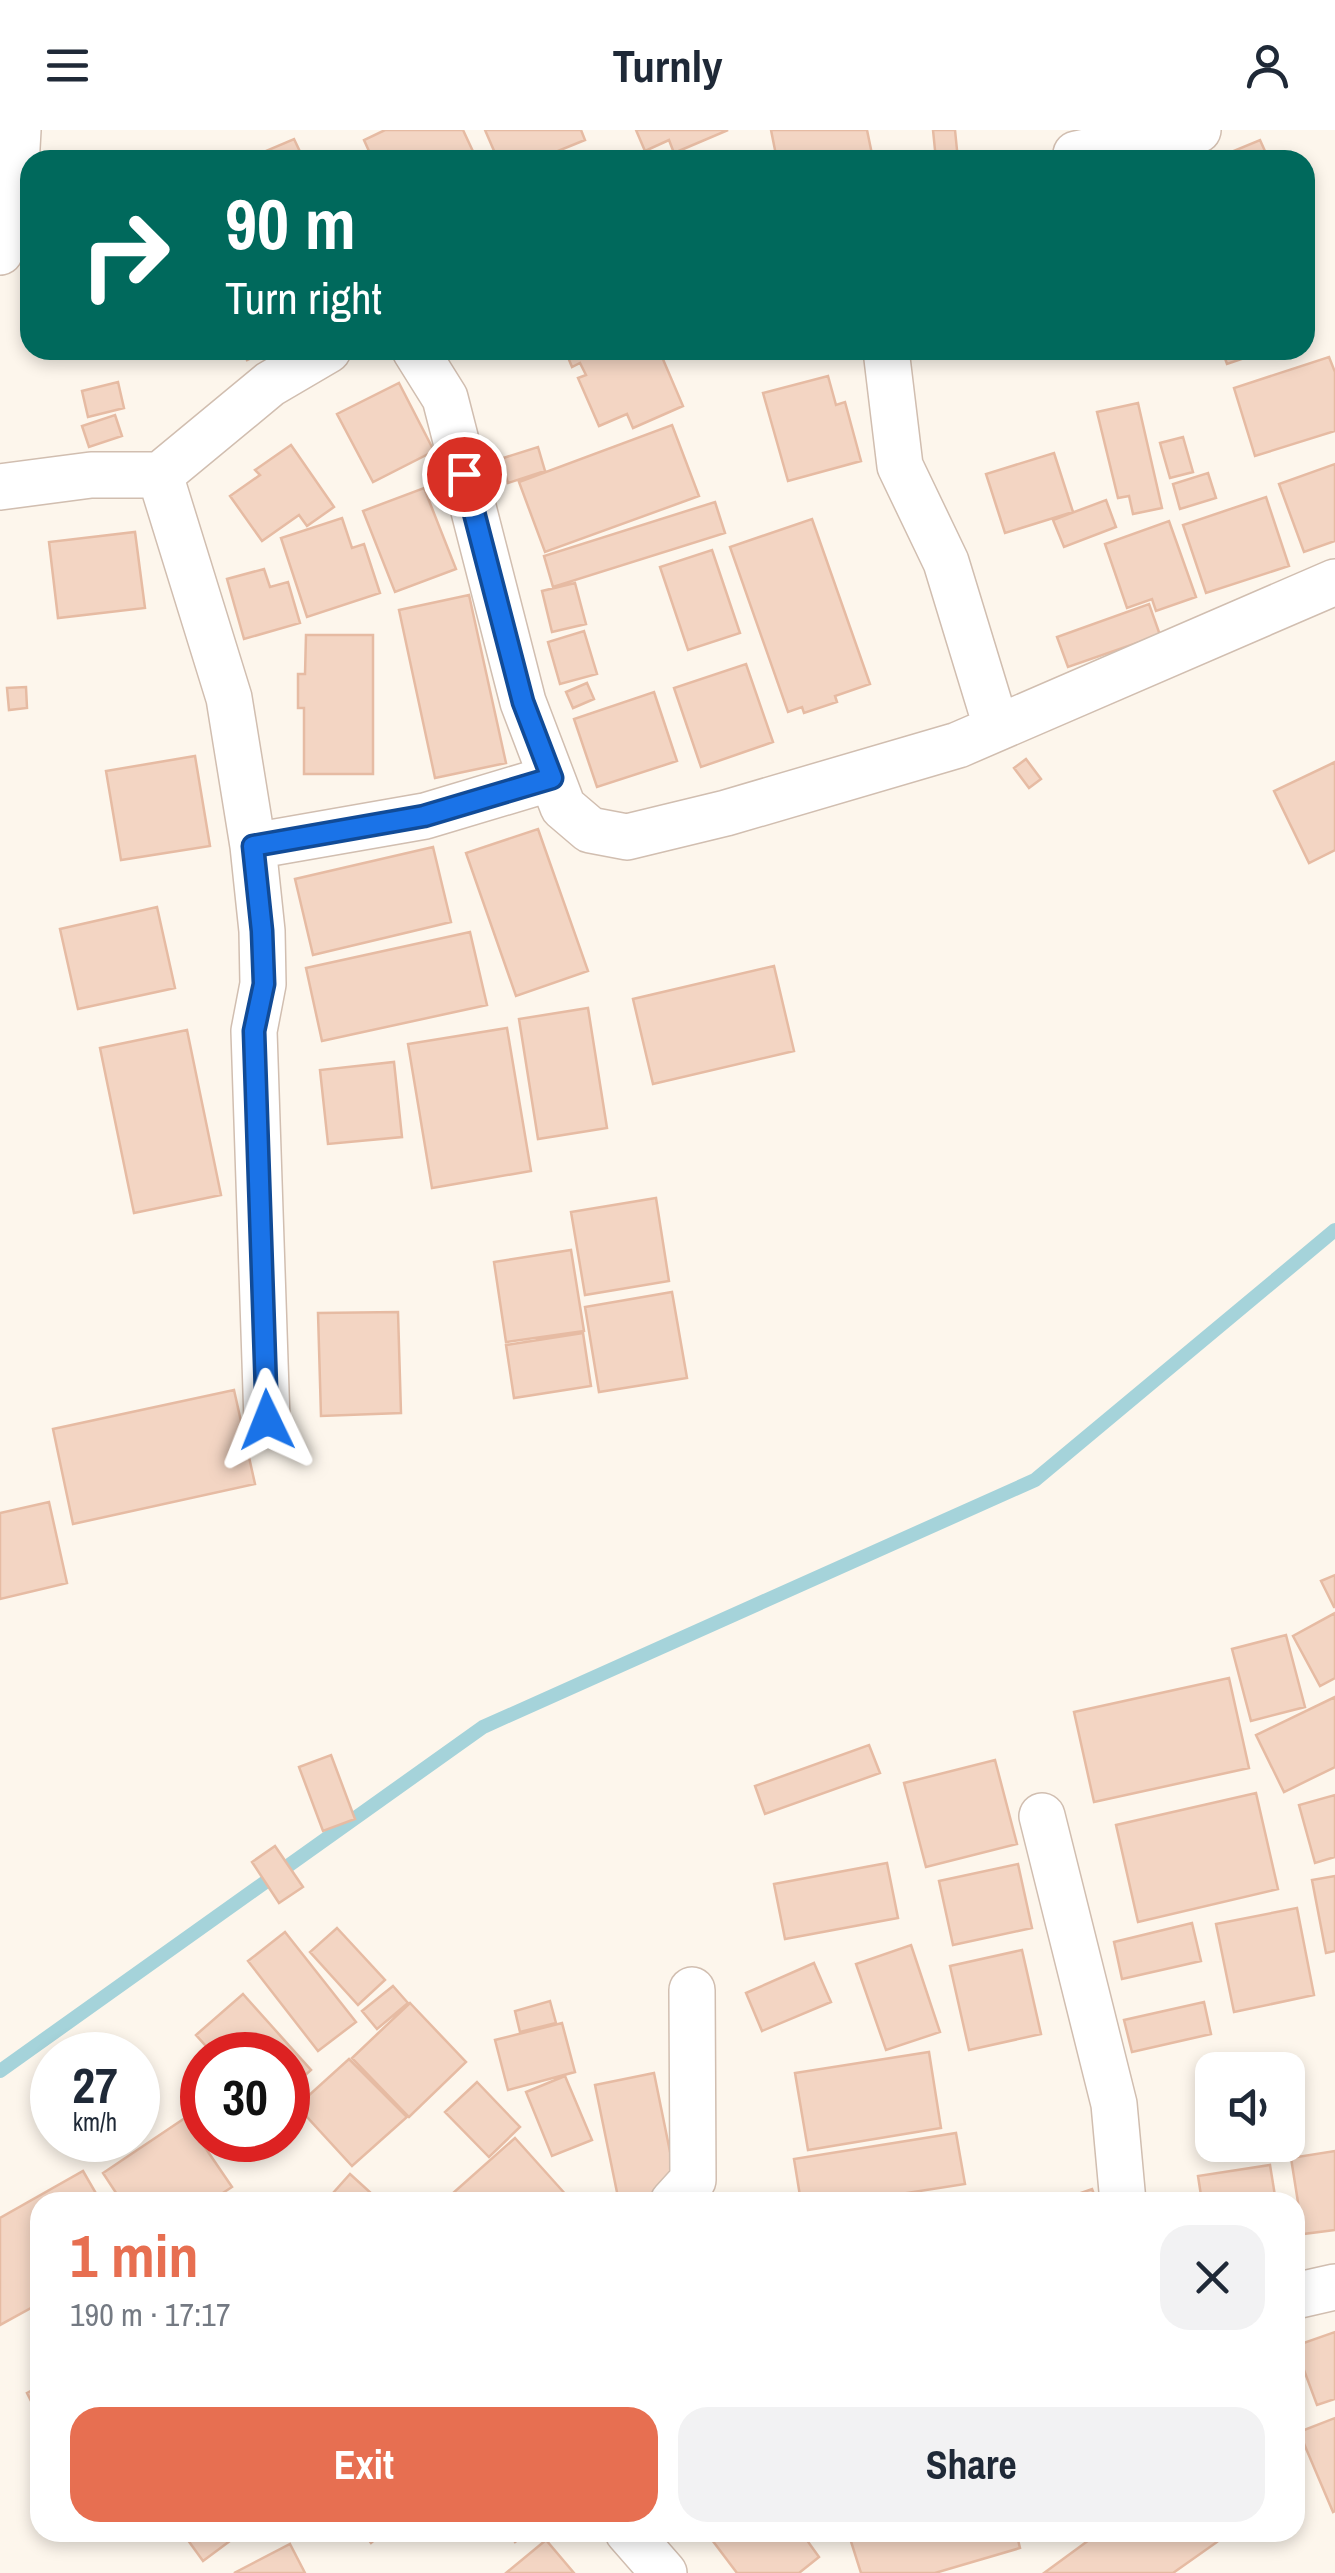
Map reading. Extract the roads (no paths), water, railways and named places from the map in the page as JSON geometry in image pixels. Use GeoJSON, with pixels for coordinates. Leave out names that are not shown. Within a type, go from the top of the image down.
{"type":"FeatureCollection","features":[{"type":"Feature","properties":{"kind":"street"},"geometry":{"type":"LineString","coordinates":[[0,252],[17,148],[54,130]]}},
{"type":"Feature","properties":{"kind":"street"},"geometry":{"type":"LineString","coordinates":[[1078,148],[1198,130]]}},
{"type":"Feature","properties":{"kind":"street"},"geometry":{"type":"LineString","coordinates":[[0,487],[91,474],[160,475],[270,384],[311,360]]}},
{"type":"Feature","properties":{"kind":"street"},"geometry":{"type":"LineString","coordinates":[[421,360],[445,398],[523,702],[563,807],[590,830],[627,838],[958,744],[1335,582]]}},
{"type":"Feature","properties":{"kind":"street"},"geometry":{"type":"LineString","coordinates":[[887,360],[900,466],[946,562],[996,726]]}},
{"type":"Feature","properties":{"kind":"street"},"geometry":{"type":"LineString","coordinates":[[160,475],[230,698],[253,846],[264,984],[254,1031],[267,1420]]}},
{"type":"Feature","properties":{"kind":"street"},"geometry":{"type":"LineString","coordinates":[[253,846],[424,816],[552,778]]}},
{"type":"Feature","properties":{"kind":"street"},"geometry":{"type":"LineString","coordinates":[[1042,1816],[1114,2104],[1122,2192]]}},
{"type":"Feature","properties":{"kind":"street"},"geometry":{"type":"LineString","coordinates":[[682,2192],[693,2180],[692,1990]]}},
{"type":"Feature","properties":{"kind":"street"},"geometry":{"type":"LineString","coordinates":[[1305,2294],[1335,2287]]}},
{"type":"Feature","properties":{"kind":"street"},"geometry":{"type":"LineString","coordinates":[[637,2542],[664,2573]]}},
{"type":"Feature","properties":{"kind":"waterway"},"geometry":{"type":"LineString","coordinates":[[0,2071],[483,1727],[1035,1480],[1335,1230]]}}]}
